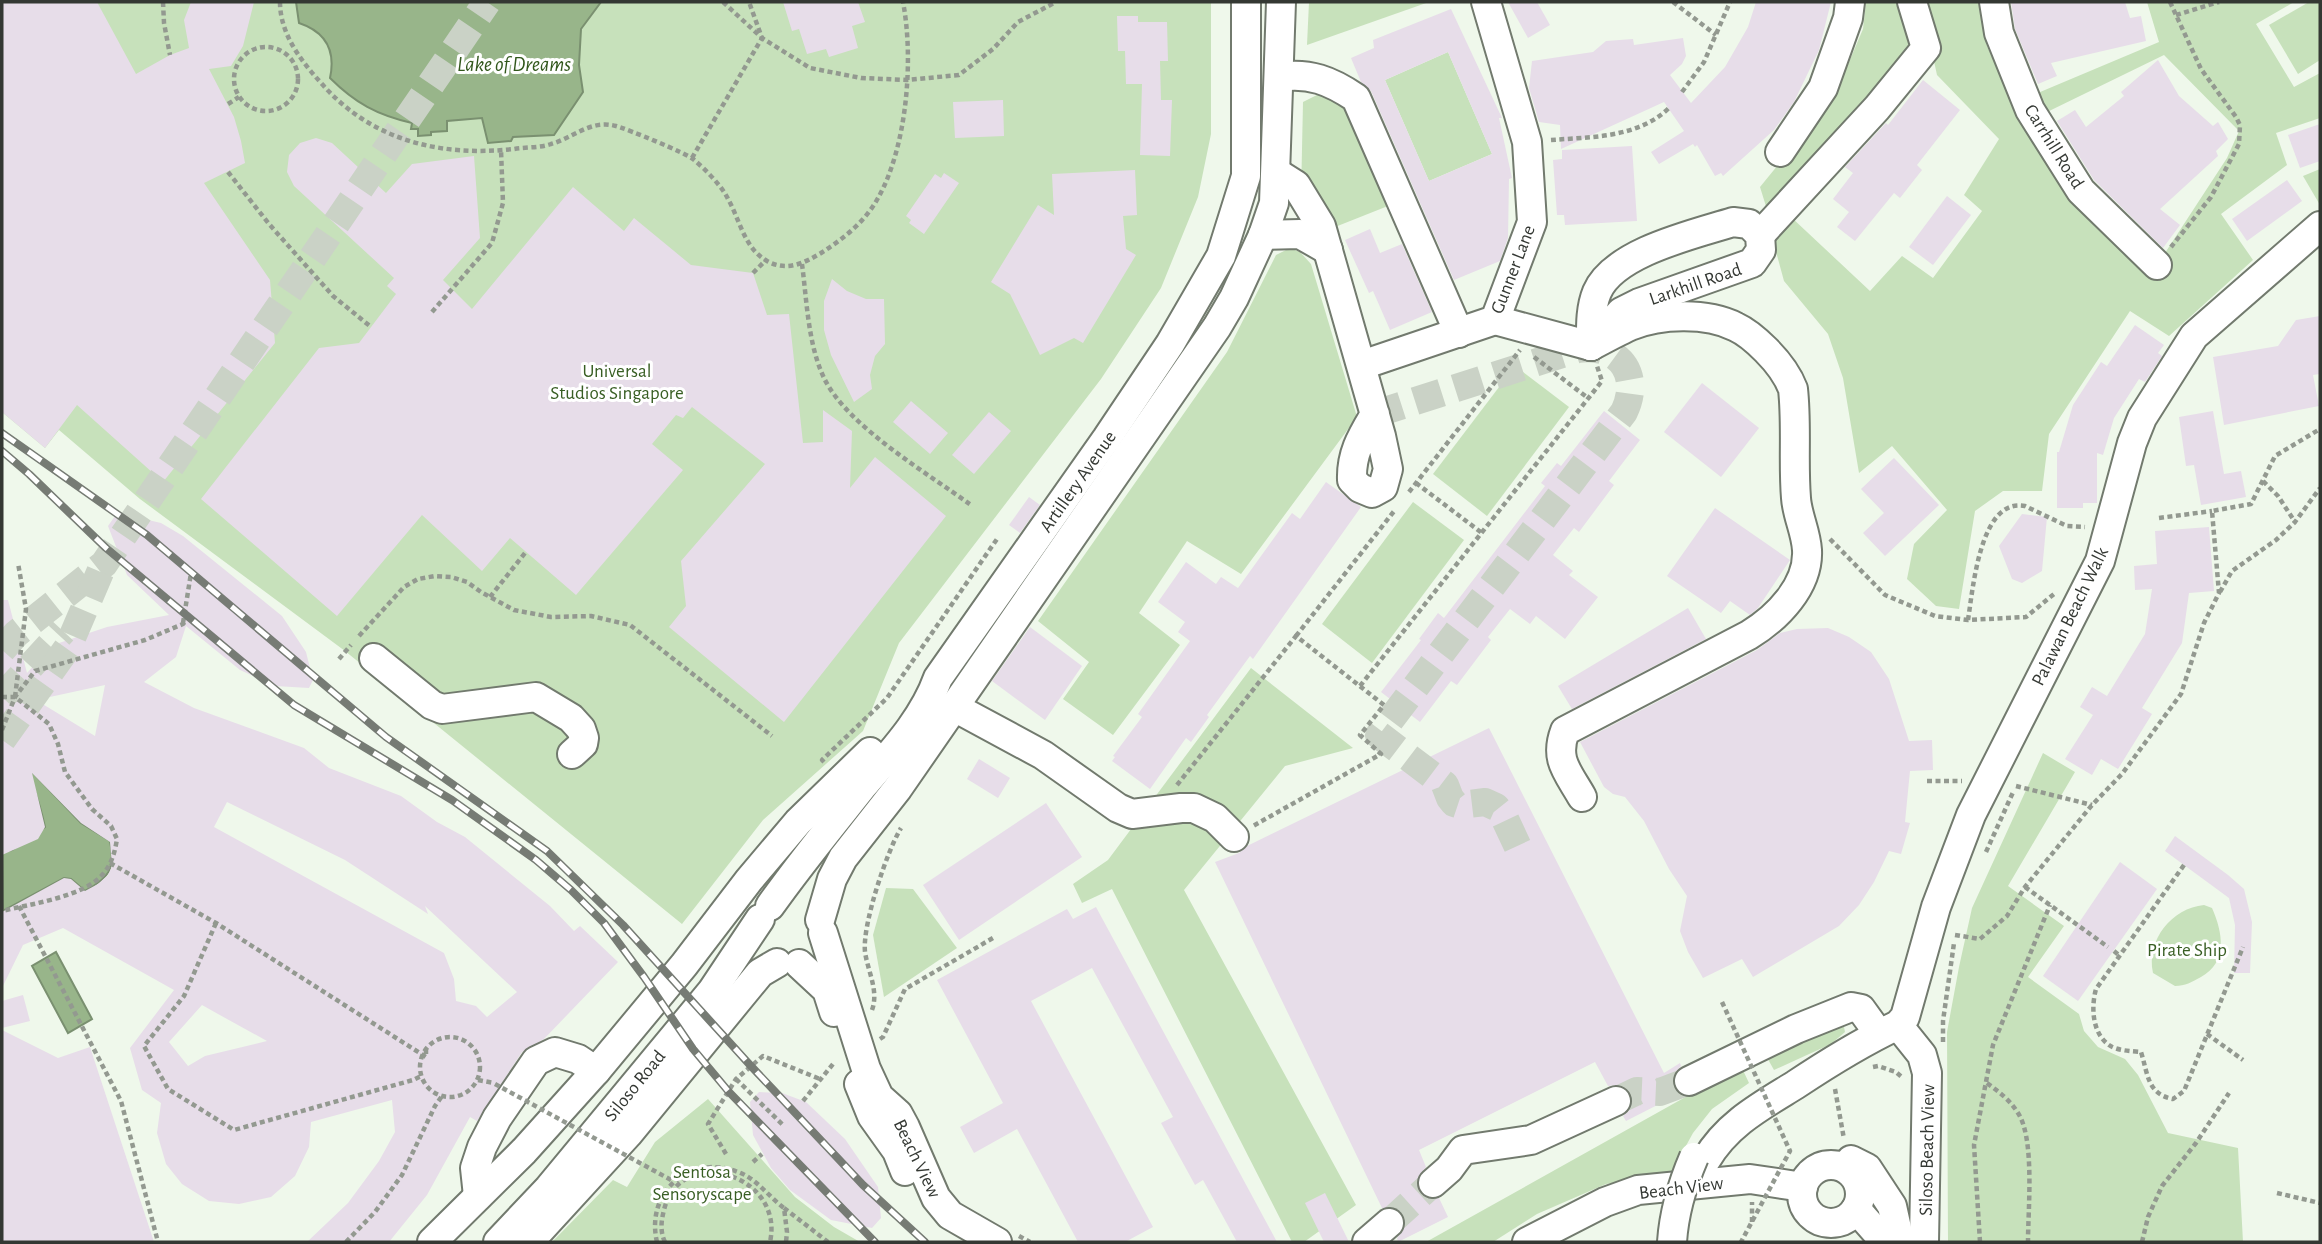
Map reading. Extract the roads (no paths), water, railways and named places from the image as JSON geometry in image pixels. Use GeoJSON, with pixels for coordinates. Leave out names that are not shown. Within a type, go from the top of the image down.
{"type":"FeatureCollection","features":[{"type":"Feature","properties":{"kind":"street","name":"Artillery Avenue"},"geometry":{"type":"LineString","coordinates":[[765,912],[930,701],[938,678],[1114,428],[1170,344],[1221,256],[1246,176],[1247,2]]}},
{"type":"Feature","properties":{"kind":"street","name":"Artillery Avenue"},"geometry":{"type":"LineString","coordinates":[[788,964],[808,960],[816,952],[836,869],[898,788],[1217,327],[1234,298],[1263,235],[1274,203],[1277,173],[1280,2]]}},
{"type":"Feature","properties":{"kind":"street","name":"Gunner Lane"},"geometry":{"type":"LineString","coordinates":[[1362,365],[1496,320],[1532,222],[1527,142],[1486,2]]}},
{"type":"Feature","properties":{"kind":"street"},"geometry":{"type":"LineString","coordinates":[[1780,152],[1823,88],[1848,19],[1850,2]]}},
{"type":"Feature","properties":{"kind":"street"},"geometry":{"type":"LineString","coordinates":[[1591,345],[1591,318],[1597,290],[1606,278],[1622,265],[1641,254],[1733,222],[1749,224],[1760,235],[1877,108],[1926,48],[1912,2]]}},
{"type":"Feature","properties":{"kind":"street","name":"Carrhill Road"},"geometry":{"type":"LineString","coordinates":[[1994,2],[1999,33],[2030,110],[2081,191],[2157,265]]}},
{"type":"Feature","properties":{"kind":"street"},"geometry":{"type":"LineString","coordinates":[[1279,77],[1297,74],[1334,83],[1356,98],[1459,333]]}},
{"type":"Feature","properties":{"kind":"street"},"geometry":{"type":"LineString","coordinates":[[1277,173],[1296,185],[1321,226],[1376,414]]}},
{"type":"Feature","properties":{"kind":"street","name":"Palawan Beach Walk"},"geometry":{"type":"LineString","coordinates":[[1894,1025],[1971,815],[2100,561],[2141,418],[2194,336],[2320,226]]}},
{"type":"Feature","properties":{"kind":"street"},"geometry":{"type":"LineString","coordinates":[[1263,235],[1300,234],[1328,250]]}},
{"type":"Feature","properties":{"kind":"street","name":"Larkhill Road"},"geometry":{"type":"LineString","coordinates":[[1591,345],[1622,313],[1639,303],[1752,263],[1761,250],[1760,235]]}},
{"type":"Feature","properties":{"kind":"street"},"geometry":{"type":"LineString","coordinates":[[1496,320],[1591,345],[1632,325],[1683,317],[1714,319],[1737,327],[1756,340],[1788,375],[1793,389],[1796,500],[1807,548],[1807,566],[1802,580],[1769,623],[1565,730],[1559,756],[1583,797]]}},
{"type":"Feature","properties":{"kind":"street"},"geometry":{"type":"LineString","coordinates":[[374,658],[432,705],[442,709],[536,697],[571,718],[580,729],[584,738],[583,744],[572,754]]}},
{"type":"Feature","properties":{"kind":"street"},"geometry":{"type":"LineString","coordinates":[[432,1242],[524,1151],[596,1071],[798,822],[886,736],[938,678]]}},
{"type":"Feature","properties":{"kind":"street"},"geometry":{"type":"LineString","coordinates":[[954,707],[1043,755],[1118,808],[1132,814],[1181,808],[1205,812],[1234,837]]}},
{"type":"Feature","properties":{"kind":"street"},"geometry":{"type":"LineString","coordinates":[[788,964],[761,950],[757,939],[765,912],[789,899],[799,901],[808,905],[821,927]]}},
{"type":"Feature","properties":{"kind":"street","name":"Siloso Road"},"geometry":{"type":"LineString","coordinates":[[498,1242],[549,1188],[712,991],[765,912]]}},
{"type":"Feature","properties":{"kind":"street","name":"Beach View"},"geometry":{"type":"LineString","coordinates":[[821,927],[866,1069],[879,1097],[898,1114],[936,1198],[950,1215],[1008,1239]]}},
{"type":"Feature","properties":{"kind":"street","name":"Siloso Road"},"geometry":{"type":"LineString","coordinates":[[529,1242],[628,1134],[760,973],[788,964]]}},
{"type":"Feature","properties":{"kind":"street","name":"Beach View"},"geometry":{"type":"LineString","coordinates":[[788,964],[827,990],[862,1093],[872,1116],[897,1151],[919,1205],[941,1229],[966,1242]]}},
{"type":"Feature","properties":{"kind":"street"},"geometry":{"type":"LineString","coordinates":[[1672,1242],[1684,1179],[1700,1159],[1742,1118],[1823,1078],[1894,1025],[1851,1007],[1796,1028],[1689,1081]]}},
{"type":"Feature","properties":{"kind":"street","name":"Siloso Beach View"},"geometry":{"type":"LineString","coordinates":[[1894,1025],[1922,1055],[1927,1073],[1924,1242]]}},
{"type":"Feature","properties":{"kind":"street"},"geometry":{"type":"LineString","coordinates":[[478,1196],[475,1168],[482,1147],[497,1118],[536,1061],[555,1052],[579,1059],[596,1071]]}},
{"type":"Feature","properties":{"kind":"street"},"geometry":{"type":"LineString","coordinates":[[1433,1183],[1450,1169],[1463,1150],[1531,1140],[1616,1101]]}},
{"type":"Feature","properties":{"kind":"street"},"geometry":{"type":"LineString","coordinates":[[1837,1154],[1844,1169],[1855,1179],[1859,1193],[1856,1209],[1824,1233],[1812,1216],[1803,1194],[1812,1172],[1837,1154]]}},
{"type":"Feature","properties":{"kind":"street"},"geometry":{"type":"LineString","coordinates":[[1837,1154],[1867,1168],[1892,1206],[1900,1242]]}},
{"type":"Feature","properties":{"kind":"street"},"geometry":{"type":"LineString","coordinates":[[1685,1242],[1686,1220],[1700,1159]]}},
{"type":"Feature","properties":{"kind":"street","name":"Beach View"},"geometry":{"type":"LineString","coordinates":[[1543,1240],[1639,1204],[1681,1195],[1747,1191],[1803,1194]]}},
{"type":"Feature","properties":{"kind":"street"},"geometry":{"type":"LineString","coordinates":[[1856,1209],[1878,1234],[1880,1242]]}},
{"type":"Feature","properties":{"kind":"street"},"geometry":{"type":"LineString","coordinates":[[1367,1242],[1389,1223]]}},
{"type":"Feature","properties":{"kind":"water","name":"Lake of Dreams"},"geometry":{"type":"Polygon","coordinates":[[[296,2],[601,2],[581,29],[579,65],[583,92],[554,135],[513,137],[511,141],[488,143],[482,118],[447,121],[447,131],[418,136],[418,129],[411,129],[412,123],[377,112],[348,94],[330,78],[331,59],[327,43],[316,31],[299,23],[296,2]]]}},
{"type":"Feature","properties":{"kind":"water"},"geometry":{"type":"Polygon","coordinates":[[[16,755],[81,823],[110,841],[112,859],[105,877],[85,891],[71,879],[64,878],[3,911],[2,852],[12,850],[45,827],[34,790],[16,755]]]}},
{"type":"Feature","properties":{"kind":"water"},"geometry":{"type":"Polygon","coordinates":[[[56,952],[92,1019],[68,1033],[32,966],[56,952]]]}},
{"type":"Feature","properties":{"kind":"tunnel"},"geometry":{"type":"LineString","coordinates":[[2,650],[16,634],[104,564],[487,2]]}},
{"type":"Feature","properties":{"kind":"tunnel"},"geometry":{"type":"LineString","coordinates":[[1375,414],[1578,349],[1605,351],[1623,364],[1628,374],[1629,398],[1624,412],[1379,735],[1445,785],[1454,803],[1460,805],[1485,802],[1496,807],[1504,817],[1518,847]]}},
{"type":"Feature","properties":{"kind":"tunnel"},"geometry":{"type":"LineString","coordinates":[[2,740],[68,647],[101,570]]}},
{"type":"Feature","properties":{"kind":"tunnel"},"geometry":{"type":"LineString","coordinates":[[2,697],[63,631]]}},
{"type":"Feature","properties":{"kind":"tunnel"},"geometry":{"type":"LineString","coordinates":[[1616,1101],[1637,1091],[1660,1092],[1689,1081]]}},
{"type":"Feature","properties":{"kind":"tunnel"},"geometry":{"type":"LineString","coordinates":[[1389,1223],[1433,1183]]}},
{"type":"Feature","properties":{"kind":"railway"},"geometry":{"type":"LineString","coordinates":[[2,433],[147,535],[386,737],[547,851],[623,925],[863,1185],[925,1242]]}},
{"type":"Feature","properties":{"kind":"railway"},"geometry":{"type":"LineString","coordinates":[[2,451],[106,548],[294,705],[452,800],[536,860],[571,890],[604,923],[693,1049],[729,1092],[875,1242]]}},
{"type":"Feature","properties":{"kind":"park label","name":"Universal Studios Singapore"},"geometry":{"type":"Point","coordinates":[617,381]}},
{"type":"Feature","properties":{"kind":"park label","name":"Pirate Ship"},"geometry":{"type":"Point","coordinates":[2187,949]}},
{"type":"Feature","properties":{"kind":"park label","name":"Sentosa Sensoryscape"},"geometry":{"type":"Point","coordinates":[702,1182]}}]}
